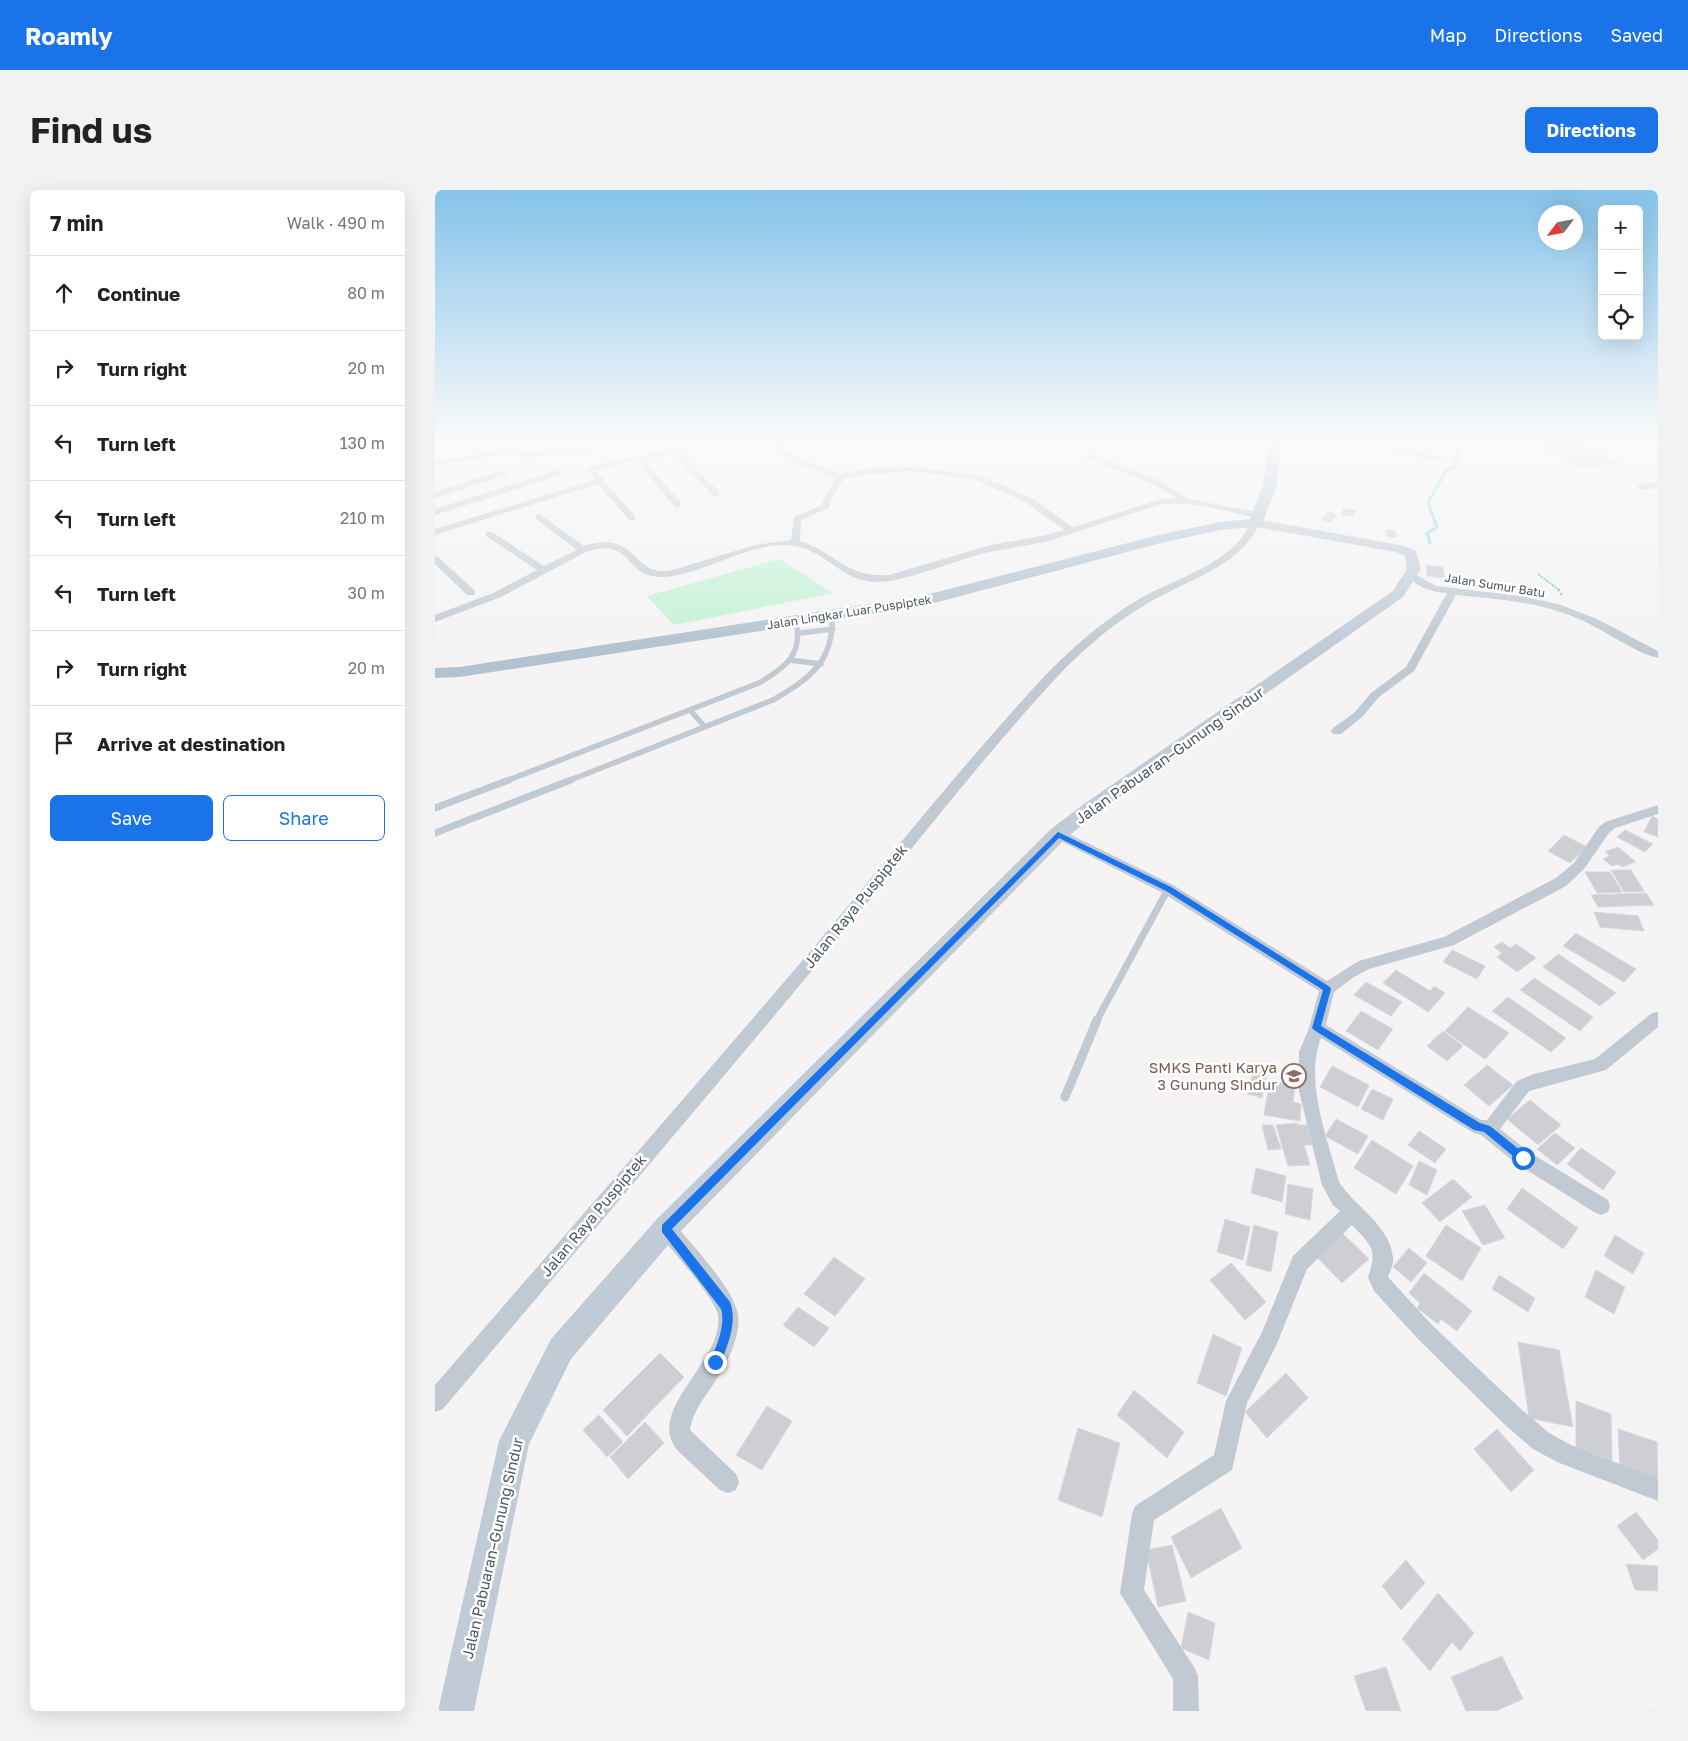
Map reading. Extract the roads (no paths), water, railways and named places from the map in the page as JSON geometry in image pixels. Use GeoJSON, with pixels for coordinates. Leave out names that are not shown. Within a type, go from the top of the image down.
{"type":"FeatureCollection","features":[{"type":"Feature","properties":{"kind":"main road","name":"Jalan Raya Puspiptek"},"geometry":{"type":"LineString","coordinates":[[1258,520],[1262,510]]}},
{"type":"Feature","properties":{"kind":"main road","name":"Jalan Lingkar Luar Puspiptek"},"geometry":{"type":"LineString","coordinates":[[435,673],[460,672],[833,622],[923,602],[1159,539],[1258,520]]}},
{"type":"Feature","properties":{"kind":"street"},"geometry":{"type":"LineString","coordinates":[[435,532],[506,510]]}},
{"type":"Feature","properties":{"kind":"street"},"geometry":{"type":"LineString","coordinates":[[625,510],[632,518]]}},
{"type":"Feature","properties":{"kind":"street"},"geometry":{"type":"LineString","coordinates":[[795,543],[797,519],[817,510]]}},
{"type":"Feature","properties":{"kind":"street"},"geometry":{"type":"LineString","coordinates":[[1043,510],[1071,530]]}},
{"type":"Feature","properties":{"kind":"street"},"geometry":{"type":"LineString","coordinates":[[435,619],[490,598],[598,544],[613,545],[623,550],[645,570],[663,574],[762,547],[795,543],[812,550],[857,577],[890,578],[994,547],[1038,540],[1136,510]]}},
{"type":"Feature","properties":{"kind":"street"},"geometry":{"type":"LineString","coordinates":[[1220,510],[1258,520],[1402,550],[1411,554],[1413,569],[1411,575]]}},
{"type":"Feature","properties":{"kind":"street"},"geometry":{"type":"LineString","coordinates":[[539,518],[583,550]]}},
{"type":"Feature","properties":{"kind":"street","name":"Jalan Raya Puspiptek"},"geometry":{"type":"LineString","coordinates":[[435,1401],[819,951],[954,786],[1042,686],[1071,655],[1103,627],[1145,600],[1208,568],[1225,557],[1242,543],[1258,520]]}},
{"type":"Feature","properties":{"kind":"street"},"geometry":{"type":"LineString","coordinates":[[489,534],[543,570]]}},
{"type":"Feature","properties":{"kind":"street"},"geometry":{"type":"LineString","coordinates":[[435,559],[471,593]]}},
{"type":"Feature","properties":{"kind":"street","name":"Jalan Sumur Batu"},"geometry":{"type":"LineString","coordinates":[[1411,575],[1431,588],[1517,598],[1569,611],[1658,655]]}},
{"type":"Feature","properties":{"kind":"street","name":"Jalan Pabuaran–Gunung Sindur"},"geometry":{"type":"LineString","coordinates":[[456,1711],[513,1441],[561,1349],[666,1228],[1058,834],[1091,808],[1398,594],[1411,575]]}},
{"type":"Feature","properties":{"kind":"street"},"geometry":{"type":"LineString","coordinates":[[1337,730],[1359,715],[1375,695],[1410,669],[1453,591]]}},
{"type":"Feature","properties":{"kind":"street"},"geometry":{"type":"LineString","coordinates":[[1658,809],[1610,825],[1604,830],[1579,866],[1561,882],[1449,941],[1364,965],[1349,973],[1327,989],[1317,1028],[1307,1052],[1307,1091],[1327,1176],[1340,1199],[1371,1231],[1381,1246],[1384,1260],[1378,1277],[1381,1284],[1425,1332],[1512,1416],[1541,1441],[1565,1454],[1658,1490]]}},
{"type":"Feature","properties":{"kind":"street"},"geometry":{"type":"LineString","coordinates":[[1058,834],[1168,889],[1327,989]]}},
{"type":"Feature","properties":{"kind":"street"},"geometry":{"type":"LineString","coordinates":[[1487,1129],[1491,1128],[1523,1086],[1535,1081],[1600,1065],[1658,1018]]}},
{"type":"Feature","properties":{"kind":"street"},"geometry":{"type":"LineString","coordinates":[[1317,1028],[1478,1127],[1487,1129],[1523,1158],[1601,1206]]}},
{"type":"Feature","properties":{"kind":"street"},"geometry":{"type":"LineString","coordinates":[[1186,1711],[1185,1676],[1132,1593],[1143,1514],[1224,1462],[1237,1401],[1269,1339],[1299,1263],[1352,1212]]}},
{"type":"Feature","properties":{"kind":"street"},"geometry":{"type":"LineString","coordinates":[[666,1228],[720,1298],[729,1316],[723,1343],[715,1362],[698,1386],[679,1425],[680,1436],[728,1482]]}},
{"type":"Feature","properties":{"kind":"lane"},"geometry":{"type":"LineString","coordinates":[[435,834],[773,700],[796,688],[821,664],[830,649],[833,622]]}},
{"type":"Feature","properties":{"kind":"lane"},"geometry":{"type":"LineString","coordinates":[[435,808],[767,679],[791,660],[797,645],[798,627]]}},
{"type":"Feature","properties":{"kind":"lane"},"geometry":{"type":"LineString","coordinates":[[791,660],[821,664]]}},
{"type":"Feature","properties":{"kind":"lane"},"geometry":{"type":"LineString","coordinates":[[690,710],[705,727]]}},
{"type":"Feature","properties":{"kind":"lane"},"geometry":{"type":"LineString","coordinates":[[1065,1097],[1094,1026],[1168,889]]}},
{"type":"Feature","properties":{"kind":"waterway"},"geometry":{"type":"LineString","coordinates":[[1430,543],[1427,533],[1437,527],[1431,510]]}},
{"type":"Feature","properties":{"kind":"place","name":"SMKS Panti Karya 3 Gunung Sindur"},"geometry":{"type":"Point","coordinates":[1294,1076]}}]}
